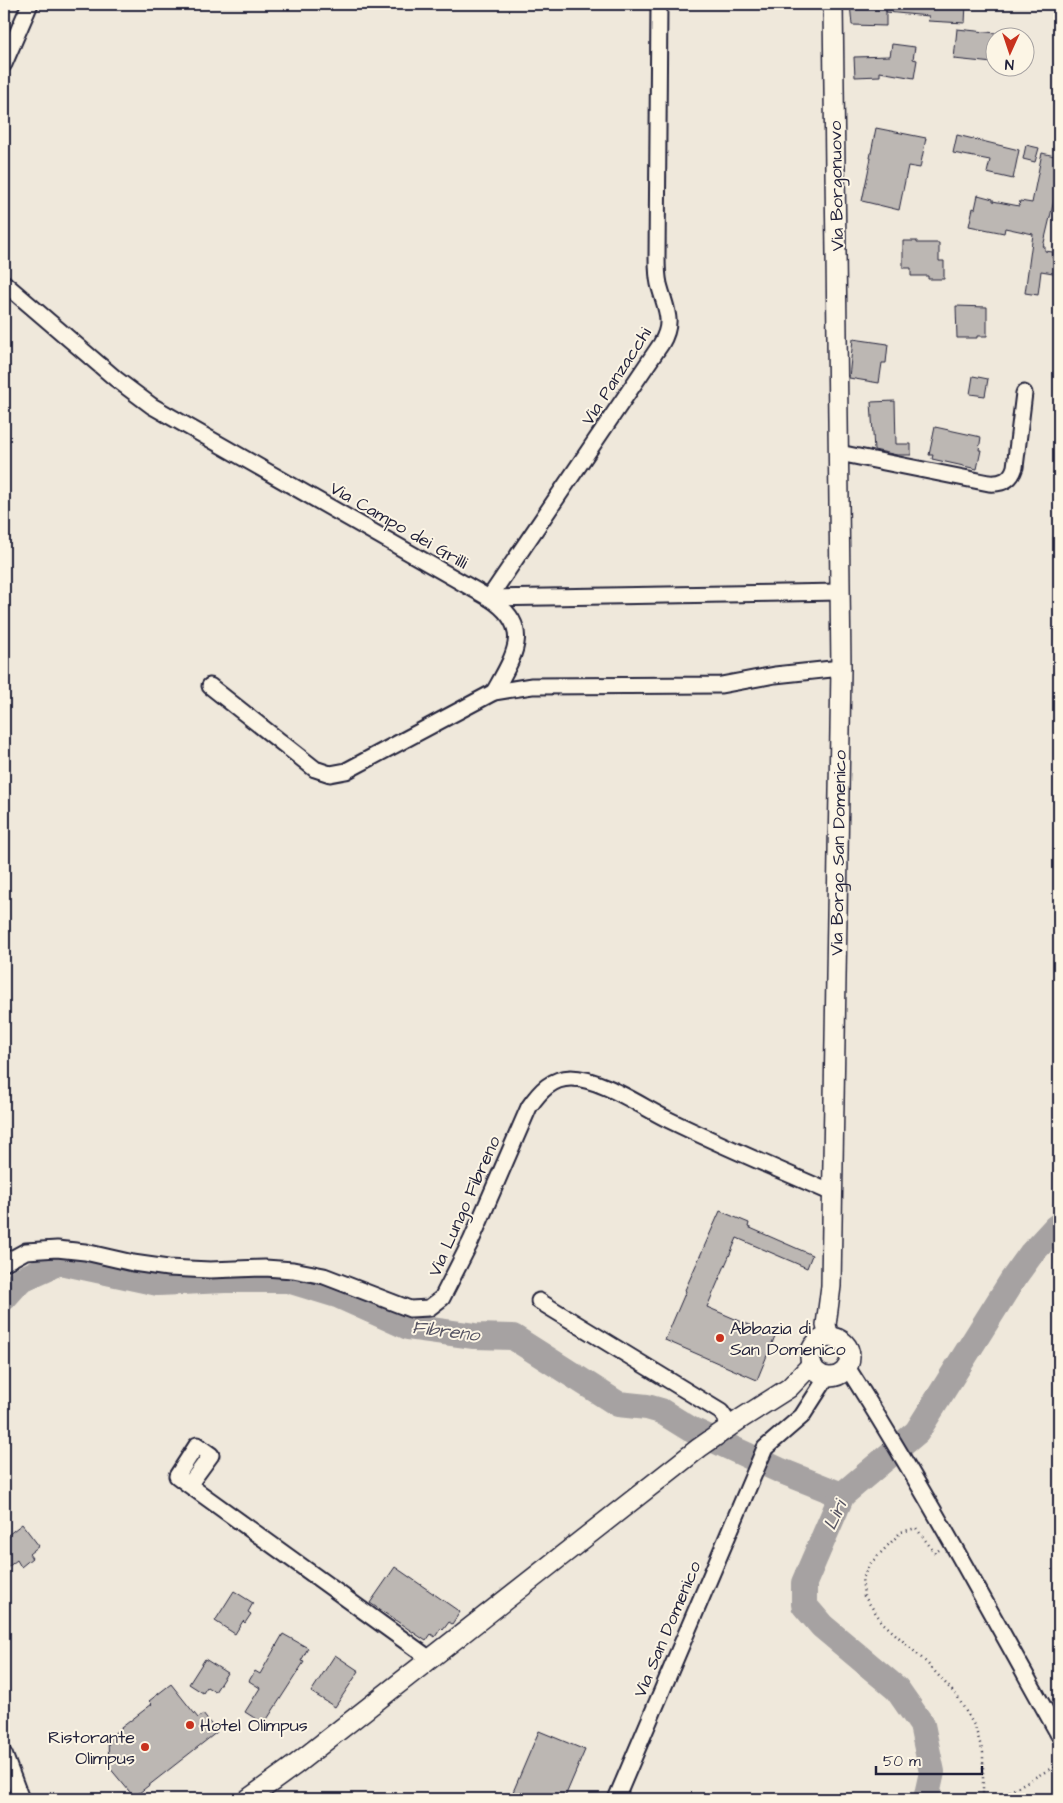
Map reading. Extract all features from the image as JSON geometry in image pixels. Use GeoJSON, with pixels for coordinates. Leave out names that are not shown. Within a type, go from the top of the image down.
{"type":"FeatureCollection","features":[{"type":"Feature","properties":{"kind":"main road","name":"Via Borgonuovo"},"geometry":{"type":"LineString","coordinates":[[833,4],[838,369]]}},
{"type":"Feature","properties":{"kind":"main road","name":"Via Borgo San Domenico"},"geometry":{"type":"LineString","coordinates":[[829,1338],[826,1325],[832,1286],[841,668],[838,369]]}},
{"type":"Feature","properties":{"kind":"main road"},"geometry":{"type":"LineString","coordinates":[[829,1338],[835,1338],[845,1344],[850,1356],[847,1367],[839,1375],[827,1377],[818,1372],[812,1364],[811,1352],[818,1342],[829,1338]]}},
{"type":"Feature","properties":{"kind":"main road"},"geometry":{"type":"LineString","coordinates":[[248,1799],[295,1765],[699,1448],[789,1388],[812,1364]]}},
{"type":"Feature","properties":{"kind":"street"},"geometry":{"type":"LineString","coordinates":[[4,64],[30,4]]}},
{"type":"Feature","properties":{"kind":"street","name":"Via Panzacchi"},"geometry":{"type":"LineString","coordinates":[[489,598],[661,344],[667,332],[668,312],[660,285],[657,257],[659,4]]}},
{"type":"Feature","properties":{"kind":"street","name":"Via Campo dei Grilli"},"geometry":{"type":"LineString","coordinates":[[4,283],[116,379],[144,400],[489,598]]}},
{"type":"Feature","properties":{"kind":"street"},"geometry":{"type":"LineString","coordinates":[[839,453],[989,483],[1001,483],[1010,477],[1015,467],[1024,393]]}},
{"type":"Feature","properties":{"kind":"street"},"geometry":{"type":"LineString","coordinates":[[489,598],[840,592]]}},
{"type":"Feature","properties":{"kind":"street"},"geometry":{"type":"LineString","coordinates":[[489,598],[500,605],[511,616],[516,635],[514,656],[494,692]]}},
{"type":"Feature","properties":{"kind":"street"},"geometry":{"type":"LineString","coordinates":[[210,686],[315,769],[330,774],[346,771],[494,692],[532,686],[721,685],[775,675],[841,668]]}},
{"type":"Feature","properties":{"kind":"street","name":"Via Lungo Fibreno"},"geometry":{"type":"LineString","coordinates":[[4,1262],[26,1252],[49,1249],[76,1251],[133,1263],[173,1268],[220,1270],[265,1268],[301,1271],[335,1279],[410,1309],[429,1308],[442,1298],[471,1241],[529,1107],[549,1085],[571,1078],[601,1085],[682,1126],[832,1193]]}},
{"type":"Feature","properties":{"kind":"street"},"geometry":{"type":"LineString","coordinates":[[539,1301],[721,1412],[726,1430]]}},
{"type":"Feature","properties":{"kind":"street"},"geometry":{"type":"LineString","coordinates":[[847,1367],[940,1522],[1059,1735]]}},
{"type":"Feature","properties":{"kind":"street","name":"Via San Domenico"},"geometry":{"type":"LineString","coordinates":[[616,1799],[765,1448],[802,1416],[827,1377]]}},
{"type":"Feature","properties":{"kind":"street"},"geometry":{"type":"LineString","coordinates":[[189,1485],[430,1659]]}},
{"type":"Feature","properties":{"kind":"street"},"geometry":{"type":"LineString","coordinates":[[4,1754],[21,1799]]}},
{"type":"Feature","properties":{"kind":"path"},"geometry":{"type":"LineString","coordinates":[[951,1543],[935,1553],[916,1528],[901,1532],[871,1563],[862,1578],[864,1596],[882,1622],[927,1663],[957,1696],[975,1727],[983,1753],[983,1799]]}},
{"type":"Feature","properties":{"kind":"path"},"geometry":{"type":"LineString","coordinates":[[996,1799],[1059,1764]]}},
{"type":"Feature","properties":{"kind":"building"},"geometry":{"type":"Polygon","coordinates":[[[850,4],[966,4],[965,23],[928,21],[929,16],[886,12],[886,26],[852,25],[850,4]]]}},
{"type":"Feature","properties":{"kind":"building"},"geometry":{"type":"Polygon","coordinates":[[[957,29],[986,32],[986,62],[954,59],[957,29]]]}},
{"type":"Feature","properties":{"kind":"building"},"geometry":{"type":"Polygon","coordinates":[[[892,44],[915,47],[913,59],[917,60],[914,78],[880,72],[880,76],[855,77],[854,57],[890,56],[892,44]]]}},
{"type":"Feature","properties":{"kind":"building"},"geometry":{"type":"Polygon","coordinates":[[[876,128],[926,138],[920,168],[908,166],[899,210],[862,201],[876,128]]]}},
{"type":"Feature","properties":{"kind":"building"},"geometry":{"type":"Polygon","coordinates":[[[957,135],[1019,150],[1013,179],[987,173],[990,160],[953,153],[957,135]]]}},
{"type":"Feature","properties":{"kind":"building"},"geometry":{"type":"Polygon","coordinates":[[[1026,145],[1039,148],[1035,162],[1023,159],[1026,145]]]}},
{"type":"Feature","properties":{"kind":"building"},"geometry":{"type":"Polygon","coordinates":[[[1042,153],[1059,157],[1059,197],[1055,196],[1043,247],[1045,247],[1045,251],[1053,252],[1052,258],[1059,259],[1059,274],[1041,271],[1038,295],[1025,293],[1033,234],[1005,228],[1004,233],[969,226],[978,195],[993,199],[993,201],[1019,206],[1020,201],[1032,203],[1042,153]]]}},
{"type":"Feature","properties":{"kind":"building"},"geometry":{"type":"Polygon","coordinates":[[[903,241],[939,243],[939,261],[944,261],[944,279],[928,279],[928,276],[911,276],[911,268],[903,268],[903,241]]]}},
{"type":"Feature","properties":{"kind":"building"},"geometry":{"type":"Polygon","coordinates":[[[956,306],[987,307],[987,336],[957,338],[956,306]]]}},
{"type":"Feature","properties":{"kind":"building"},"geometry":{"type":"Polygon","coordinates":[[[853,339],[888,344],[886,363],[882,363],[879,383],[849,378],[853,339]]]}},
{"type":"Feature","properties":{"kind":"building"},"geometry":{"type":"Polygon","coordinates":[[[973,376],[988,379],[985,396],[970,394],[973,376]]]}},
{"type":"Feature","properties":{"kind":"building"},"geometry":{"type":"Polygon","coordinates":[[[895,401],[896,444],[911,444],[911,455],[897,455],[874,450],[871,402],[895,401]]]}},
{"type":"Feature","properties":{"kind":"building"},"geometry":{"type":"Polygon","coordinates":[[[935,427],[981,437],[979,450],[981,450],[977,469],[932,459],[933,455],[929,455],[935,427]]]}},
{"type":"Feature","properties":{"kind":"building"},"geometry":{"type":"Polygon","coordinates":[[[720,1211],[749,1223],[748,1227],[812,1255],[807,1268],[737,1238],[707,1307],[775,1336],[757,1380],[665,1340],[720,1211]]]}},
{"type":"Feature","properties":{"kind":"building"},"geometry":{"type":"Polygon","coordinates":[[[22,1524],[39,1546],[29,1554],[32,1558],[21,1567],[17,1560],[4,1570],[4,1538],[22,1524]]]}},
{"type":"Feature","properties":{"kind":"building"},"geometry":{"type":"Polygon","coordinates":[[[395,1567],[460,1612],[452,1624],[449,1622],[443,1630],[441,1628],[435,1637],[431,1634],[426,1641],[370,1603],[395,1567]]]}},
{"type":"Feature","properties":{"kind":"building"},"geometry":{"type":"Polygon","coordinates":[[[234,1591],[253,1603],[248,1612],[251,1614],[245,1623],[243,1621],[235,1634],[215,1621],[234,1591]]]}},
{"type":"Feature","properties":{"kind":"building"},"geometry":{"type":"Polygon","coordinates":[[[283,1634],[308,1648],[301,1661],[304,1662],[264,1724],[245,1712],[260,1688],[249,1681],[255,1671],[260,1674],[283,1634]]]}},
{"type":"Feature","properties":{"kind":"building"},"geometry":{"type":"Polygon","coordinates":[[[335,1655],[359,1671],[335,1707],[311,1692],[335,1655]]]}},
{"type":"Feature","properties":{"kind":"building"},"geometry":{"type":"Polygon","coordinates":[[[205,1659],[227,1673],[215,1692],[207,1687],[203,1693],[189,1684],[205,1659]]]}},
{"type":"Feature","properties":{"kind":"building","name":"Ristorante Olimpus"},"geometry":{"type":"Polygon","coordinates":[[[171,1684],[198,1718],[203,1714],[217,1732],[134,1797],[109,1767],[108,1738],[152,1704],[149,1701],[171,1684]]]}},
{"type":"Feature","properties":{"kind":"building"},"geometry":{"type":"Polygon","coordinates":[[[539,1731],[585,1750],[564,1799],[510,1799],[539,1731]]]}},
{"type":"Feature","properties":{"kind":"waterway","name":"Liri"},"geometry":{"type":"LineString","coordinates":[[926,1799],[932,1772],[922,1725],[897,1689],[822,1626],[804,1605],[804,1583],[842,1495],[917,1432],[1013,1279],[1031,1254],[1059,1225]]}},
{"type":"Feature","properties":{"kind":"waterway","name":"Fibreno"},"geometry":{"type":"LineString","coordinates":[[4,1298],[20,1280],[60,1262],[158,1283],[288,1280],[337,1295],[408,1327],[474,1336],[513,1337],[618,1404],[647,1407],[661,1411],[690,1429],[779,1470],[842,1495]]}},
{"type":"Feature","properties":{"kind":"place","name":"Abbazia di San Domenico"},"geometry":{"type":"Point","coordinates":[720,1338]}},
{"type":"Feature","properties":{"kind":"place","name":"Hotel Olimpus"},"geometry":{"type":"Point","coordinates":[190,1725]}},
{"type":"Feature","properties":{"kind":"place","name":"Ristorante Olimpus"},"geometry":{"type":"Point","coordinates":[145,1747]}}]}
